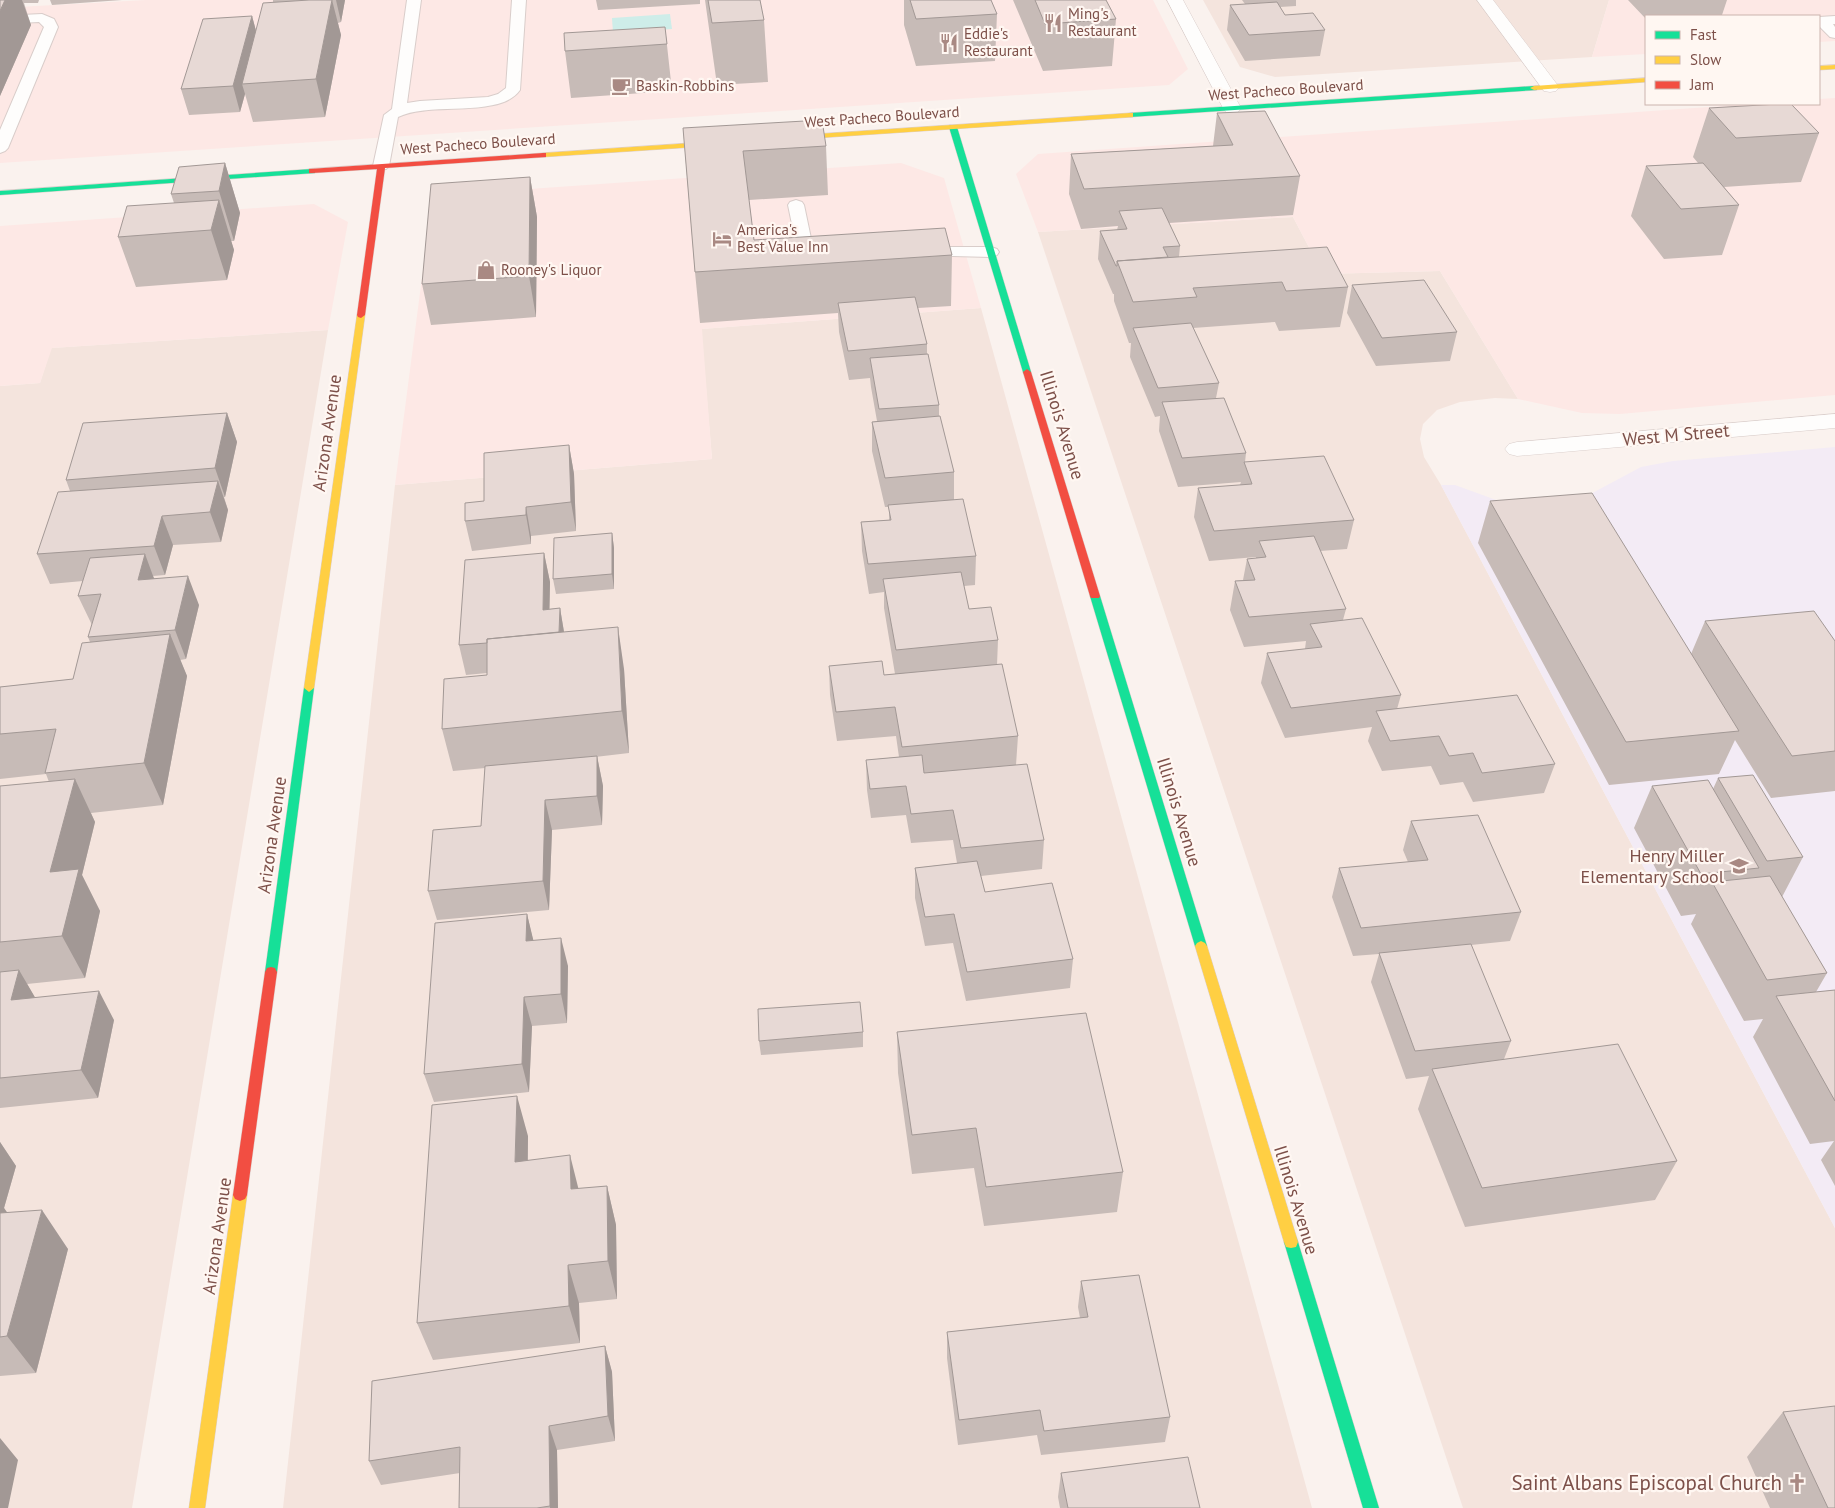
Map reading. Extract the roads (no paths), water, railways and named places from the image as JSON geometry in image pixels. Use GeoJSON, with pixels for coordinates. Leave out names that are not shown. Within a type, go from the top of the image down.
{"type":"FeatureCollection","features":[{"type":"Feature","properties":{"kind":"main road"},"geometry":{"type":"LineString","coordinates":[[1820,68],[1835,67]]}},
{"type":"Feature","properties":{"kind":"main road","name":"West Pacheco Boulevard"},"geometry":{"type":"LineString","coordinates":[[776,139],[1645,80]]}},
{"type":"Feature","properties":{"kind":"main road","name":"Illinois Avenue"},"geometry":{"type":"LineString","coordinates":[[954,127],[1371,1508]]}},
{"type":"Feature","properties":{"kind":"main road","name":"West Pacheco Boulevard"},"geometry":{"type":"LineString","coordinates":[[0,193],[736,142]]}},
{"type":"Feature","properties":{"kind":"main road","name":"Arizona Avenue"},"geometry":{"type":"LineString","coordinates":[[198,1508],[381,166]]}},
{"type":"Feature","properties":{"kind":"street"},"geometry":{"type":"LineString","coordinates":[[1175,0],[1232,108]]}},
{"type":"Feature","properties":{"kind":"street"},"geometry":{"type":"LineString","coordinates":[[1485,0],[1550,87]]}},
{"type":"Feature","properties":{"kind":"street","name":"West M Street"},"geometry":{"type":"LineString","coordinates":[[1517,449],[1835,421]]}},
{"type":"Feature","properties":{"kind":"lane"},"geometry":{"type":"LineString","coordinates":[[399,110],[414,0]]}},
{"type":"Feature","properties":{"kind":"lane"},"geometry":{"type":"LineString","coordinates":[[381,166],[391,115],[399,110],[416,105],[488,102],[507,97],[513,90],[518,0]]}},
{"type":"Feature","properties":{"kind":"lane"},"geometry":{"type":"LineString","coordinates":[[0,20],[42,18],[49,22],[51,27],[0,148]]}},
{"type":"Feature","properties":{"kind":"lane"},"geometry":{"type":"LineString","coordinates":[[1835,20],[1821,21],[1835,34]]}},
{"type":"Feature","properties":{"kind":"lane"},"geometry":{"type":"LineString","coordinates":[[796,204],[806,253],[835,253]]}},
{"type":"Feature","properties":{"kind":"lane"},"geometry":{"type":"LineString","coordinates":[[903,252],[991,252]]}},
{"type":"Feature","properties":{"kind":"water"},"geometry":{"type":"Polygon","coordinates":[[[670,14],[672,29],[613,33],[612,18],[670,14]]]}},
{"type":"Feature","properties":{"kind":"place","name":"Ming's Restaurant"},"geometry":{"type":"Point","coordinates":[1053,23]}},
{"type":"Feature","properties":{"kind":"place","name":"Eddie's Restaurant"},"geometry":{"type":"Point","coordinates":[949,43]}},
{"type":"Feature","properties":{"kind":"place","name":"Baskin-Robbins"},"geometry":{"type":"Point","coordinates":[621,86]}},
{"type":"Feature","properties":{"kind":"place","name":"America's Best Value Inn"},"geometry":{"type":"Point","coordinates":[722,239]}},
{"type":"Feature","properties":{"kind":"place","name":"Rooney's Liquor"},"geometry":{"type":"Point","coordinates":[486,270]}},
{"type":"Feature","properties":{"kind":"place","name":"Henry Miller Elementary School"},"geometry":{"type":"Point","coordinates":[1739,866]}},
{"type":"Feature","properties":{"kind":"place","name":"Saint Albans Episcopal Church"},"geometry":{"type":"Point","coordinates":[1797,1483]}}]}
